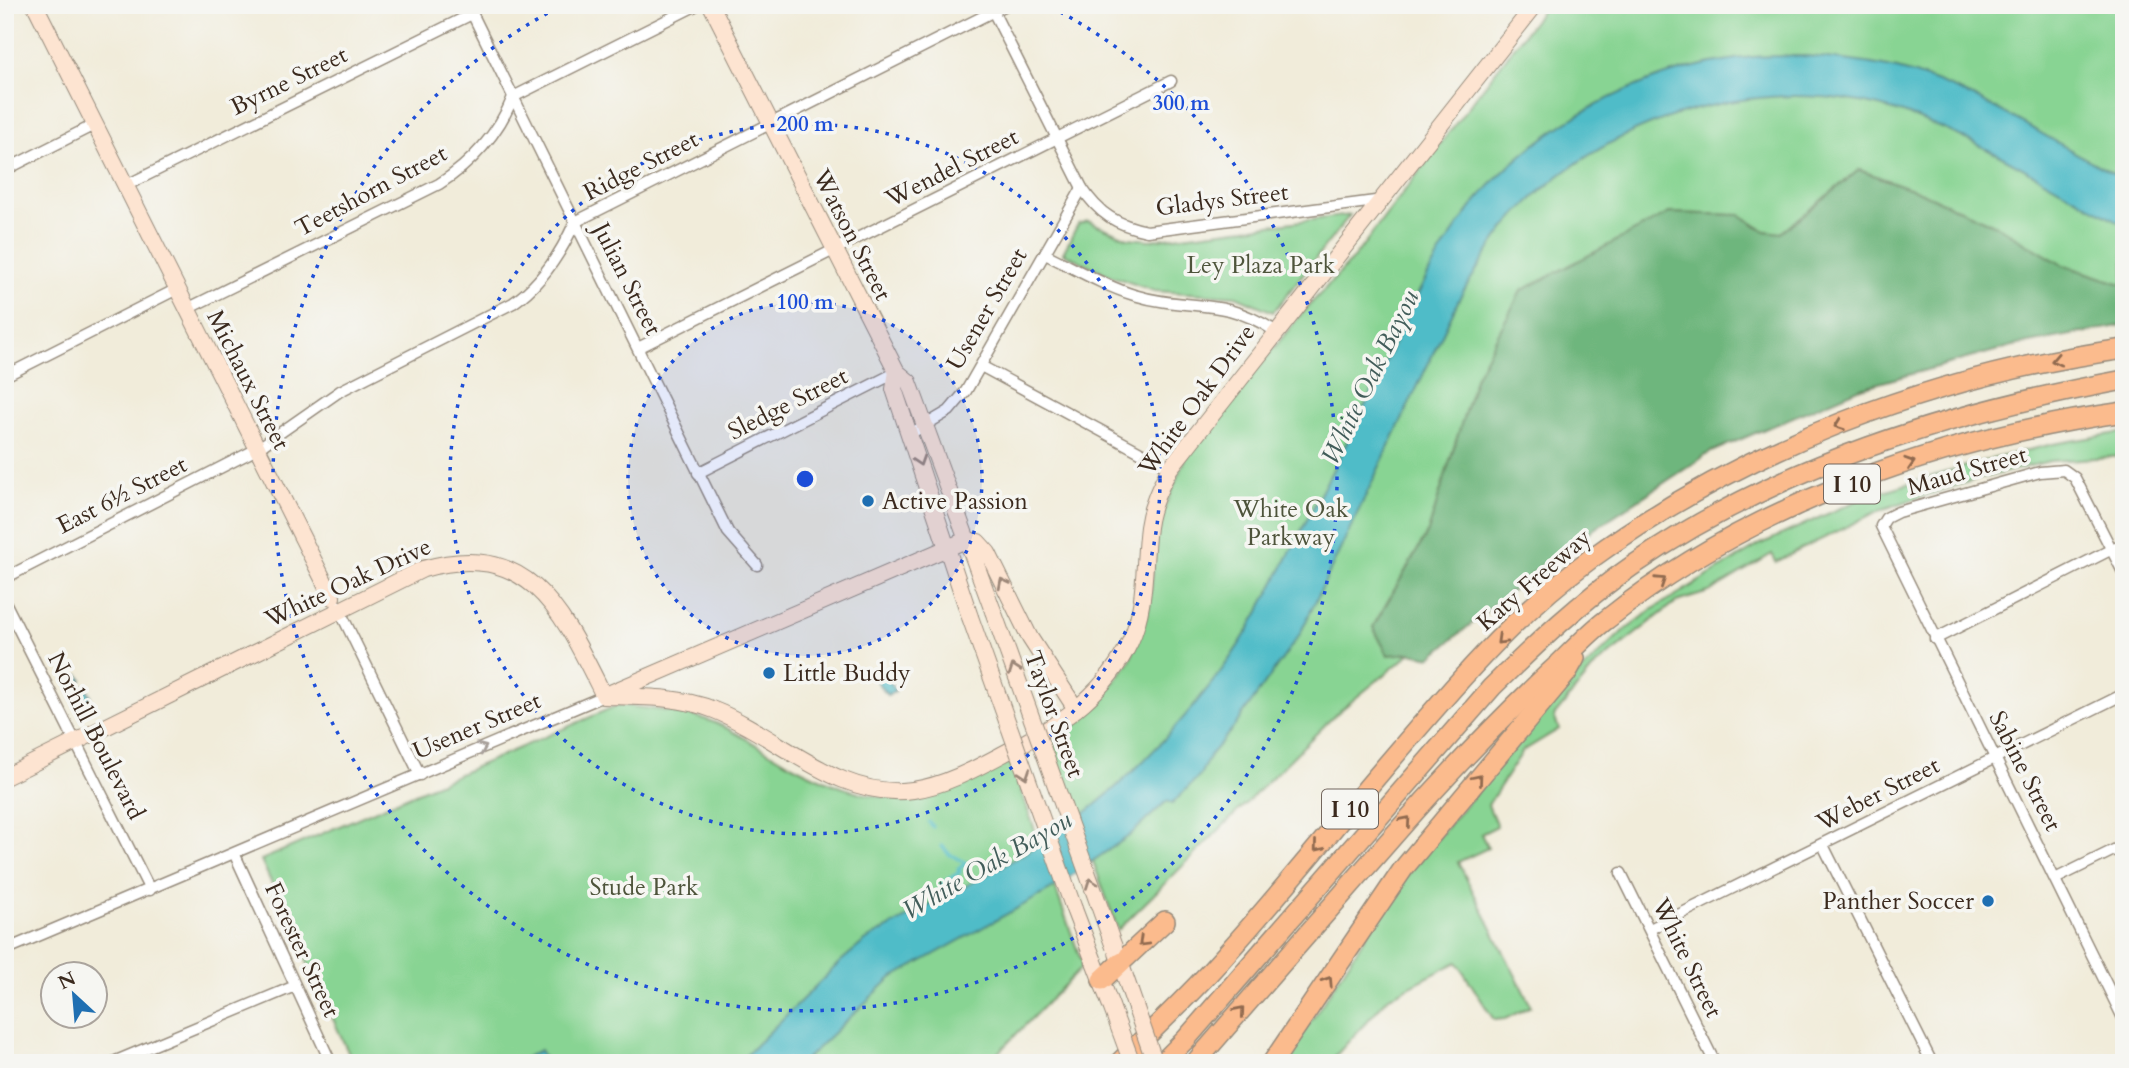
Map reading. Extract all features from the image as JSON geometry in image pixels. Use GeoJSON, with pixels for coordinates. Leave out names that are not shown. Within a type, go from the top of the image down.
{"type":"FeatureCollection","features":[{"type":"Feature","properties":{"kind":"highway","name":"Katy Freeway"},"geometry":{"type":"LineString","coordinates":[[1119,1063],[1217,965],[1420,723],[1513,629],[1588,561],[1723,477],[1830,428],[1924,394],[2004,371],[2124,349]]}},
{"type":"Feature","properties":{"kind":"highway"},"geometry":{"type":"LineString","coordinates":[[1162,1063],[1195,1030],[1492,687],[1543,637],[1630,567],[1735,504],[1865,447],[1973,413],[2124,380]]}},
{"type":"Feature","properties":{"kind":"highway","name":"I 10"},"geometry":{"type":"LineString","coordinates":[[1195,1063],[1479,739],[1605,620],[1702,555],[1766,521],[1832,492],[1894,468],[1999,436],[2124,412]]}},
{"type":"Feature","properties":{"kind":"highway"},"geometry":{"type":"LineString","coordinates":[[1272,1063],[1403,869],[1566,674],[1588,636]]}},
{"type":"Feature","properties":{"kind":"highway"},"geometry":{"type":"LineString","coordinates":[[1099,971],[1165,921]]}},
{"type":"Feature","properties":{"kind":"street","name":"Michaux Street"},"geometry":{"type":"LineString","coordinates":[[35,5],[336,603],[419,775]]}},
{"type":"Feature","properties":{"kind":"street"},"geometry":{"type":"LineString","coordinates":[[513,97],[697,5]]}},
{"type":"Feature","properties":{"kind":"street","name":"Watson Street"},"geometry":{"type":"LineString","coordinates":[[711,5],[897,372],[909,382],[966,540]]}},
{"type":"Feature","properties":{"kind":"street","name":"Ridge Street"},"geometry":{"type":"LineString","coordinates":[[257,449],[340,391],[523,296],[552,264],[575,222],[992,8],[1006,5]]}},
{"type":"Feature","properties":{"kind":"street","name":"White Oak Drive"},"geometry":{"type":"LineString","coordinates":[[5,777],[336,603],[423,569],[459,560],[493,563],[527,581],[556,608],[604,696],[661,697],[711,709],[742,722],[840,779],[863,786],[912,790],[968,771],[1041,733],[1096,693],[1111,676],[1130,641],[1143,604],[1148,526],[1152,507],[1170,468],[1275,331],[1383,200],[1535,5]]}},
{"type":"Feature","properties":{"kind":"street","name":"Gladys Street"},"geometry":{"type":"LineString","coordinates":[[992,8],[1082,188],[1096,209],[1112,220],[1147,231],[1383,200]]}},
{"type":"Feature","properties":{"kind":"street","name":"Julian Street"},"geometry":{"type":"LineString","coordinates":[[470,9],[728,532],[757,565]]}},
{"type":"Feature","properties":{"kind":"street","name":"Byrne Street"},"geometry":{"type":"LineString","coordinates":[[125,186],[470,9]]}},
{"type":"Feature","properties":{"kind":"street","name":"Wendel Street"},"geometry":{"type":"LineString","coordinates":[[638,348],[1171,81]]}},
{"type":"Feature","properties":{"kind":"street","name":"Teetshorn Street"},"geometry":{"type":"LineString","coordinates":[[187,309],[452,176],[504,120],[513,97]]}},
{"type":"Feature","properties":{"kind":"street"},"geometry":{"type":"LineString","coordinates":[[5,170],[94,125]]}},
{"type":"Feature","properties":{"kind":"street","name":"Usener Street"},"geometry":{"type":"LineString","coordinates":[[910,433],[927,426],[949,411],[981,366],[1082,188]]}},
{"type":"Feature","properties":{"kind":"street"},"geometry":{"type":"LineString","coordinates":[[1045,254],[1136,296],[1220,306],[1255,318],[1275,331]]}},
{"type":"Feature","properties":{"kind":"street"},"geometry":{"type":"LineString","coordinates":[[5,376],[177,289]]}},
{"type":"Feature","properties":{"kind":"street"},"geometry":{"type":"LineString","coordinates":[[981,366],[1170,468]]}},
{"type":"Feature","properties":{"kind":"street","name":"Watson Street"},"geometry":{"type":"LineString","coordinates":[[897,372],[894,389],[948,548]]}},
{"type":"Feature","properties":{"kind":"street","name":"Sledge Street"},"geometry":{"type":"LineString","coordinates":[[698,473],[897,372]]}},
{"type":"Feature","properties":{"kind":"street","name":"East 6½ Street"},"geometry":{"type":"LineString","coordinates":[[5,578],[257,449]]}},
{"type":"Feature","properties":{"kind":"street","name":"Maud Street"},"geometry":{"type":"LineString","coordinates":[[1887,542],[1881,526],[1889,516],[2055,469],[2071,473],[2111,549]]}},
{"type":"Feature","properties":{"kind":"street"},"geometry":{"type":"LineString","coordinates":[[966,540],[978,542],[988,553],[1030,638],[1076,709]]}},
{"type":"Feature","properties":{"kind":"street","name":"Usener Street"},"geometry":{"type":"LineString","coordinates":[[5,950],[235,855],[966,540]]}},
{"type":"Feature","properties":{"kind":"street","name":"Taylor Street"},"geometry":{"type":"LineString","coordinates":[[966,540],[1155,1063]]}},
{"type":"Feature","properties":{"kind":"street","name":"Sabine Street"},"geometry":{"type":"LineString","coordinates":[[1887,542],[2055,879],[2119,1000],[2124,1020]]}},
{"type":"Feature","properties":{"kind":"street"},"geometry":{"type":"LineString","coordinates":[[1935,639],[2124,543]]}},
{"type":"Feature","properties":{"kind":"street","name":"Taylor Street"},"geometry":{"type":"LineString","coordinates":[[948,548],[1029,788],[1132,1063]]}},
{"type":"Feature","properties":{"kind":"street"},"geometry":{"type":"LineString","coordinates":[[2111,549],[2124,574]]}},
{"type":"Feature","properties":{"kind":"street","name":"Norhill Boulevard"},"geometry":{"type":"LineString","coordinates":[[5,602],[150,890]]}},
{"type":"Feature","properties":{"kind":"street"},"geometry":{"type":"LineString","coordinates":[[653,673],[661,697]]}},
{"type":"Feature","properties":{"kind":"street","name":"Weber Street"},"geometry":{"type":"LineString","coordinates":[[1650,929],[2124,694]]}},
{"type":"Feature","properties":{"kind":"street"},"geometry":{"type":"LineString","coordinates":[[1823,845],[1932,1063]]}},
{"type":"Feature","properties":{"kind":"street"},"geometry":{"type":"LineString","coordinates":[[2055,879],[2124,845]]}},
{"type":"Feature","properties":{"kind":"street","name":"Forester Street"},"geometry":{"type":"LineString","coordinates":[[235,855],[331,1063]]}},
{"type":"Feature","properties":{"kind":"street","name":"White Street"},"geometry":{"type":"LineString","coordinates":[[1621,873],[1715,1063]]}},
{"type":"Feature","properties":{"kind":"street"},"geometry":{"type":"LineString","coordinates":[[111,1063],[295,986]]}},
{"type":"Feature","properties":{"kind":"green space","name":"White Oak Parkway"},"geometry":{"type":"Polygon","coordinates":[[[1546,5],[2124,5],[2124,285],[2063,265],[1993,224],[1915,190],[1859,170],[1781,233],[1765,231],[1740,215],[1669,213],[1476,376],[1428,532],[1373,627],[1388,655],[1411,653],[1336,714],[1118,930],[1048,738],[1103,696],[1130,661],[1149,607],[1158,523],[1186,458],[1302,313],[1351,261],[1546,5]]]}},
{"type":"Feature","properties":{"kind":"green space"},"geometry":{"type":"Polygon","coordinates":[[[1859,170],[1915,190],[1993,224],[2063,265],[2124,285],[2124,325],[2013,346],[1861,388],[1711,452],[1556,554],[1431,657],[1411,653],[1388,655],[1373,627],[1428,532],[1476,376],[1521,291],[1669,213],[1740,215],[1765,231],[1781,233],[1859,170]]]}},
{"type":"Feature","properties":{"kind":"green space","name":"Ley Plaza Park"},"geometry":{"type":"Polygon","coordinates":[[[1350,215],[1273,312],[1236,296],[1154,291],[1109,275],[1063,253],[1078,224],[1088,221],[1128,238],[1150,240],[1350,215]]]}},
{"type":"Feature","properties":{"kind":"green space"},"geometry":{"type":"Polygon","coordinates":[[[2124,432],[2124,456],[2050,461],[1974,480],[1880,510],[1776,562],[1772,554],[1709,592],[1676,602],[1596,665],[1554,716],[1559,729],[1523,751],[1488,805],[1497,826],[1481,834],[1488,848],[1458,862],[1531,1006],[1505,1019],[1494,1020],[1457,962],[1389,997],[1329,1063],[1284,1063],[1400,883],[1562,690],[1619,635],[1653,609],[1761,544],[1865,497],[1976,463],[2053,444],[2124,432]]]}},
{"type":"Feature","properties":{"kind":"green space","name":"Stude Park"},"geometry":{"type":"Polygon","coordinates":[[[618,705],[669,711],[706,720],[816,777],[872,795],[896,798],[921,795],[948,788],[1010,760],[1083,966],[988,1063],[353,1063],[261,860],[618,705]]]}},
{"type":"Feature","properties":{"kind":"water"},"geometry":{"type":"Polygon","coordinates":[[[1807,56],[1897,69],[1956,89],[1985,103],[2124,179],[2124,225],[1970,141],[1917,118],[1865,103],[1812,96],[1757,98],[1703,107],[1651,124],[1602,148],[1557,178],[1517,214],[1487,254],[1460,297],[1300,634],[1234,727],[1210,755],[1200,775],[1172,804],[1167,801],[1129,836],[1052,889],[890,979],[802,1063],[738,1063],[841,961],[865,941],[1056,834],[1124,780],[1184,717],[1221,671],[1263,605],[1435,262],[1462,220],[1488,187],[1553,131],[1590,108],[1629,89],[1712,63],[1753,57],[1807,56]]]}},
{"type":"Feature","properties":{"kind":"water"},"geometry":{"type":"Polygon","coordinates":[[[884,668],[895,691],[887,695],[871,674],[884,668]]]}},
{"type":"Feature","properties":{"kind":"water"},"geometry":{"type":"Polygon","coordinates":[[[79,675],[82,680],[77,683],[80,688],[85,685],[91,696],[86,699],[92,709],[83,714],[67,682],[79,675]]]}},
{"type":"Feature","properties":{"kind":"water"},"geometry":{"type":"Polygon","coordinates":[[[540,1050],[547,1063],[516,1063],[540,1050]]]}},
{"type":"Feature","properties":{"kind":"waterway"},"geometry":{"type":"LineString","coordinates":[[929,822],[933,827]]}},
{"type":"Feature","properties":{"kind":"waterway","name":"White Oak Bayou"},"geometry":{"type":"LineString","coordinates":[[942,846],[949,854],[967,863],[958,869],[960,872],[943,883],[939,891],[943,901]]}},
{"type":"Feature","properties":{"kind":"place","name":"Active Passion"},"geometry":{"type":"Point","coordinates":[868,501]}},
{"type":"Feature","properties":{"kind":"place","name":"Little Buddy"},"geometry":{"type":"Point","coordinates":[769,673]}},
{"type":"Feature","properties":{"kind":"place","name":"Panther Soccer"},"geometry":{"type":"Point","coordinates":[1988,901]}}]}
